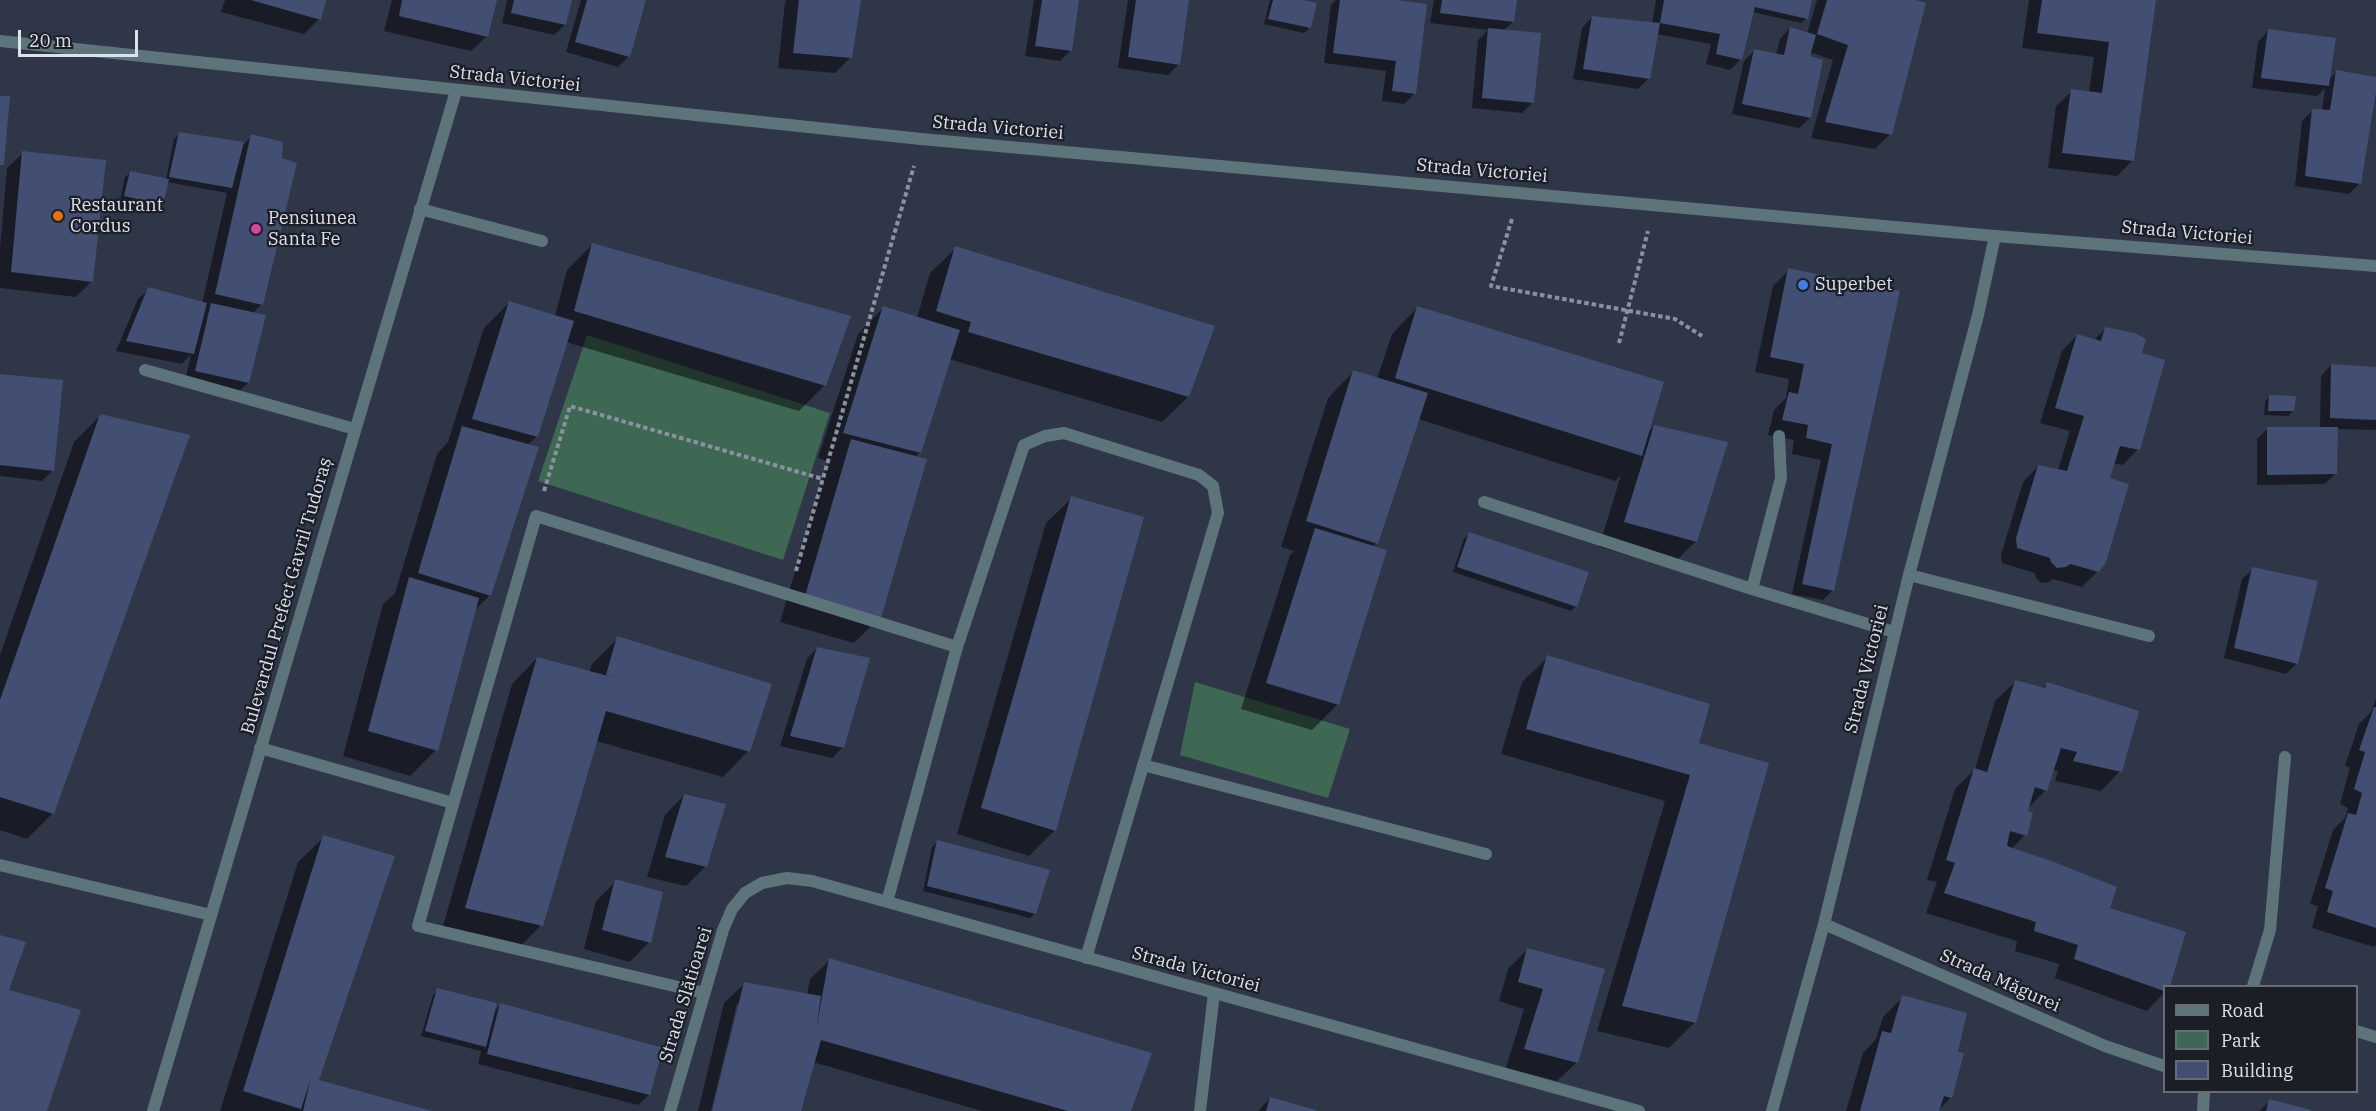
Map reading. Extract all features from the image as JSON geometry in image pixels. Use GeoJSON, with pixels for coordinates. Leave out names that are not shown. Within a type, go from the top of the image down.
{"type":"FeatureCollection","features":[{"type":"Feature","properties":{"kind":"street","name":"Strada Victoriei"},"geometry":{"type":"LineString","coordinates":[[0,41],[921,140],[1995,236],[2376,267]]}},
{"type":"Feature","properties":{"kind":"street","name":"Bulevardul Prefect Gavril Tudoraș"},"geometry":{"type":"LineString","coordinates":[[153,1111],[456,91]]}},
{"type":"Feature","properties":{"kind":"street"},"geometry":{"type":"LineString","coordinates":[[420,209],[542,241]]}},
{"type":"Feature","properties":{"kind":"street","name":"Strada Victoriei"},"geometry":{"type":"LineString","coordinates":[[1772,1111],[1824,924],[1894,632],[1978,315],[1995,236]]}},
{"type":"Feature","properties":{"kind":"street"},"geometry":{"type":"LineString","coordinates":[[145,370],[355,429]]}},
{"type":"Feature","properties":{"kind":"street"},"geometry":{"type":"LineString","coordinates":[[887,902],[957,647],[1024,445],[1045,436],[1064,433],[1199,476],[1213,486],[1218,513],[1086,958]]}},
{"type":"Feature","properties":{"kind":"street"},"geometry":{"type":"LineString","coordinates":[[1752,590],[1781,478],[1779,436]]}},
{"type":"Feature","properties":{"kind":"street"},"geometry":{"type":"LineString","coordinates":[[1484,502],[1752,590],[1894,632]]}},
{"type":"Feature","properties":{"kind":"street"},"geometry":{"type":"LineString","coordinates":[[704,993],[418,926],[536,516],[957,647]]}},
{"type":"Feature","properties":{"kind":"street"},"geometry":{"type":"LineString","coordinates":[[1909,575],[2149,636]]}},
{"type":"Feature","properties":{"kind":"street"},"geometry":{"type":"LineString","coordinates":[[260,748],[453,803]]}},
{"type":"Feature","properties":{"kind":"street"},"geometry":{"type":"LineString","coordinates":[[2254,985],[2270,930],[2284,757]]}},
{"type":"Feature","properties":{"kind":"street"},"geometry":{"type":"LineString","coordinates":[[1143,765],[1486,854]]}},
{"type":"Feature","properties":{"kind":"street"},"geometry":{"type":"LineString","coordinates":[[0,865],[211,915]]}},
{"type":"Feature","properties":{"kind":"street","name":"Strada Victoriei"},"geometry":{"type":"LineString","coordinates":[[745,893],[762,883],[787,878],[812,881],[1639,1111]]}},
{"type":"Feature","properties":{"kind":"street","name":"Strada Slătioarei"},"geometry":{"type":"LineString","coordinates":[[670,1111],[723,930],[732,909],[745,893]]}},
{"type":"Feature","properties":{"kind":"street","name":"Strada Măgurei"},"geometry":{"type":"LineString","coordinates":[[1824,924],[2105,1046],[2163,1066]]}},
{"type":"Feature","properties":{"kind":"street"},"geometry":{"type":"LineString","coordinates":[[1200,1111],[1214,993]]}},
{"type":"Feature","properties":{"kind":"street"},"geometry":{"type":"LineString","coordinates":[[2358,1032],[2376,1036]]}},
{"type":"Feature","properties":{"kind":"street"},"geometry":{"type":"LineString","coordinates":[[2203,1111],[2204,1093]]}},
{"type":"Feature","properties":{"kind":"path"},"geometry":{"type":"LineString","coordinates":[[790,594],[921,140]]}},
{"type":"Feature","properties":{"kind":"path"},"geometry":{"type":"LineString","coordinates":[[1520,193],[1491,286],[1675,319],[1702,336]]}},
{"type":"Feature","properties":{"kind":"path"},"geometry":{"type":"LineString","coordinates":[[1619,343],[1655,204]]}},
{"type":"Feature","properties":{"kind":"path"},"geometry":{"type":"LineString","coordinates":[[536,516],[570,405],[823,479]]}},
{"type":"Feature","properties":{"kind":"green space"},"geometry":{"type":"Polygon","coordinates":[[[587,335],[830,413],[783,560],[538,481],[587,335]]]}},
{"type":"Feature","properties":{"kind":"green space"},"geometry":{"type":"Polygon","coordinates":[[[1195,682],[1350,729],[1328,798],[1180,755],[1195,682]]]}},
{"type":"Feature","properties":{"kind":"building"},"geometry":{"type":"Polygon","coordinates":[[[251,0],[326,0],[321,20],[251,0]]]}},
{"type":"Feature","properties":{"kind":"building"},"geometry":{"type":"Polygon","coordinates":[[[402,0],[497,0],[488,37],[399,16],[402,0]]]}},
{"type":"Feature","properties":{"kind":"building"},"geometry":{"type":"Polygon","coordinates":[[[514,0],[572,0],[566,25],[511,13],[514,0]]]}},
{"type":"Feature","properties":{"kind":"building"},"geometry":{"type":"Polygon","coordinates":[[[587,0],[646,0],[630,57],[575,42],[587,0]]]}},
{"type":"Feature","properties":{"kind":"building"},"geometry":{"type":"Polygon","coordinates":[[[799,0],[861,0],[852,58],[793,53],[799,0]]]}},
{"type":"Feature","properties":{"kind":"building"},"geometry":{"type":"Polygon","coordinates":[[[1042,0],[1079,0],[1072,51],[1035,46],[1042,0]]]}},
{"type":"Feature","properties":{"kind":"building"},"geometry":{"type":"Polygon","coordinates":[[[1136,0],[1189,0],[1180,65],[1128,57],[1136,0]]]}},
{"type":"Feature","properties":{"kind":"building"},"geometry":{"type":"Polygon","coordinates":[[[1273,0],[1303,0],[1317,3],[1311,28],[1268,19],[1273,0]]]}},
{"type":"Feature","properties":{"kind":"building"},"geometry":{"type":"Polygon","coordinates":[[[1340,0],[1397,0],[1427,4],[1416,94],[1392,91],[1396,61],[1333,53],[1340,0]]]}},
{"type":"Feature","properties":{"kind":"building"},"geometry":{"type":"Polygon","coordinates":[[[1442,0],[1517,0],[1514,22],[1440,13],[1442,0]]]}},
{"type":"Feature","properties":{"kind":"building"},"geometry":{"type":"Polygon","coordinates":[[[1664,0],[1812,0],[1808,19],[1755,7],[1742,60],[1716,54],[1720,34],[1660,23],[1664,0]]]}},
{"type":"Feature","properties":{"kind":"building"},"geometry":{"type":"Polygon","coordinates":[[[1827,0],[1916,0],[1926,3],[1892,135],[1825,122],[1848,45],[1817,34],[1827,0]]]}},
{"type":"Feature","properties":{"kind":"building"},"geometry":{"type":"Polygon","coordinates":[[[2042,0],[2156,0],[2134,161],[2062,153],[2071,89],[2102,93],[2109,42],[2037,33],[2042,0]]]}},
{"type":"Feature","properties":{"kind":"building"},"geometry":{"type":"Polygon","coordinates":[[[1592,16],[1660,23],[1650,79],[1583,69],[1592,16]]]}},
{"type":"Feature","properties":{"kind":"building"},"geometry":{"type":"Polygon","coordinates":[[[1790,27],[1816,35],[1810,56],[1823,60],[1811,118],[1742,104],[1754,49],[1784,55],[1790,27]]]}},
{"type":"Feature","properties":{"kind":"building"},"geometry":{"type":"Polygon","coordinates":[[[1488,28],[1541,33],[1534,103],[1482,98],[1488,28]]]}},
{"type":"Feature","properties":{"kind":"building"},"geometry":{"type":"Polygon","coordinates":[[[2268,29],[2336,38],[2329,86],[2261,78],[2268,29]]]}},
{"type":"Feature","properties":{"kind":"building"},"geometry":{"type":"Polygon","coordinates":[[[2336,70],[2376,77],[2376,92],[2361,184],[2305,176],[2312,109],[2330,110],[2336,70]]]}},
{"type":"Feature","properties":{"kind":"building"},"geometry":{"type":"Polygon","coordinates":[[[0,96],[10,96],[4,165],[0,165],[0,96]]]}},
{"type":"Feature","properties":{"kind":"building"},"geometry":{"type":"Polygon","coordinates":[[[179,132],[244,142],[232,188],[169,177],[179,132]]]}},
{"type":"Feature","properties":{"kind":"building","name":"Pensiunea Santa Fe"},"geometry":{"type":"Polygon","coordinates":[[[251,134],[283,142],[282,158],[297,163],[263,305],[215,294],[251,134]]]}},
{"type":"Feature","properties":{"kind":"building","name":"Restaurant Cordus"},"geometry":{"type":"Polygon","coordinates":[[[22,151],[106,160],[93,282],[11,272],[22,151]]]}},
{"type":"Feature","properties":{"kind":"building"},"geometry":{"type":"Polygon","coordinates":[[[130,171],[169,179],[163,205],[124,196],[130,171]]]}},
{"type":"Feature","properties":{"kind":"building"},"geometry":{"type":"Polygon","coordinates":[[[592,243],[851,316],[826,386],[574,311],[592,243]]]}},
{"type":"Feature","properties":{"kind":"building"},"geometry":{"type":"Polygon","coordinates":[[[955,246],[1215,326],[1189,397],[968,332],[971,322],[936,311],[955,246]]]}},
{"type":"Feature","properties":{"kind":"building"},"geometry":{"type":"Polygon","coordinates":[[[1788,268],[1900,291],[1834,591],[1802,584],[1832,444],[1806,438],[1808,425],[1782,420],[1789,392],[1798,394],[1804,364],[1770,357],[1788,268]]]}},
{"type":"Feature","properties":{"kind":"building"},"geometry":{"type":"Polygon","coordinates":[[[148,287],[207,303],[194,354],[126,341],[148,287]]]}},
{"type":"Feature","properties":{"kind":"building"},"geometry":{"type":"Polygon","coordinates":[[[509,301],[574,321],[538,437],[472,419],[509,301]]]}},
{"type":"Feature","properties":{"kind":"building"},"geometry":{"type":"Polygon","coordinates":[[[211,303],[266,315],[249,383],[195,371],[211,303]]]}},
{"type":"Feature","properties":{"kind":"building"},"geometry":{"type":"Polygon","coordinates":[[[883,306],[960,330],[921,453],[843,433],[883,306]]]}},
{"type":"Feature","properties":{"kind":"building"},"geometry":{"type":"Polygon","coordinates":[[[1417,306],[1664,382],[1642,456],[1395,378],[1417,306]]]}},
{"type":"Feature","properties":{"kind":"building"},"geometry":{"type":"Polygon","coordinates":[[[2105,327],[2135,333],[2146,339],[2142,353],[2165,360],[2140,450],[2120,446],[2110,478],[2129,484],[2106,562],[2099,572],[2070,564],[2057,568],[2050,558],[2017,548],[2016,538],[2038,465],[2067,471],[2084,416],[2055,408],[2077,334],[2101,341],[2105,327]]]}},
{"type":"Feature","properties":{"kind":"building"},"geometry":{"type":"Polygon","coordinates":[[[2331,364],[2376,367],[2376,420],[2330,418],[2331,364]]]}},
{"type":"Feature","properties":{"kind":"building"},"geometry":{"type":"Polygon","coordinates":[[[1353,370],[1428,393],[1378,544],[1306,521],[1353,370]]]}},
{"type":"Feature","properties":{"kind":"building"},"geometry":{"type":"Polygon","coordinates":[[[0,374],[63,380],[54,471],[0,465],[0,374]]]}},
{"type":"Feature","properties":{"kind":"building"},"geometry":{"type":"Polygon","coordinates":[[[2269,395],[2296,396],[2294,411],[2268,411],[2269,395]]]}},
{"type":"Feature","properties":{"kind":"building"},"geometry":{"type":"Polygon","coordinates":[[[100,414],[190,435],[54,814],[0,797],[0,700],[100,414]]]}},
{"type":"Feature","properties":{"kind":"building"},"geometry":{"type":"Polygon","coordinates":[[[1654,425],[1728,442],[1697,542],[1624,522],[1654,425]]]}},
{"type":"Feature","properties":{"kind":"building"},"geometry":{"type":"Polygon","coordinates":[[[462,426],[539,447],[491,596],[418,573],[462,426]]]}},
{"type":"Feature","properties":{"kind":"building"},"geometry":{"type":"Polygon","coordinates":[[[2267,427],[2338,427],[2337,474],[2267,475],[2267,427]]]}},
{"type":"Feature","properties":{"kind":"building"},"geometry":{"type":"Polygon","coordinates":[[[851,439],[927,459],[881,618],[805,596],[851,439]]]}},
{"type":"Feature","properties":{"kind":"building"},"geometry":{"type":"Polygon","coordinates":[[[1071,496],[1144,517],[1056,831],[981,808],[1071,496]]]}},
{"type":"Feature","properties":{"kind":"building"},"geometry":{"type":"Polygon","coordinates":[[[1315,528],[1387,550],[1339,705],[1266,683],[1315,528]]]}},
{"type":"Feature","properties":{"kind":"building"},"geometry":{"type":"Polygon","coordinates":[[[1469,532],[1589,572],[1577,607],[1457,567],[1469,532]]]}},
{"type":"Feature","properties":{"kind":"building"},"geometry":{"type":"Polygon","coordinates":[[[2252,567],[2318,581],[2298,664],[2234,648],[2252,567]]]}},
{"type":"Feature","properties":{"kind":"building"},"geometry":{"type":"Polygon","coordinates":[[[409,577],[479,598],[438,751],[368,731],[409,577]]]}},
{"type":"Feature","properties":{"kind":"building"},"geometry":{"type":"Polygon","coordinates":[[[617,636],[772,684],[750,752],[606,711],[543,926],[465,908],[537,657],[616,678],[606,675],[617,636]]]}},
{"type":"Feature","properties":{"kind":"building"},"geometry":{"type":"Polygon","coordinates":[[[817,647],[870,658],[844,748],[790,736],[817,647]]]}},
{"type":"Feature","properties":{"kind":"building"},"geometry":{"type":"Polygon","coordinates":[[[1547,655],[1710,704],[1699,743],[1769,763],[1696,1023],[1622,1006],[1690,775],[1526,729],[1547,655]]]}},
{"type":"Feature","properties":{"kind":"building"},"geometry":{"type":"Polygon","coordinates":[[[2015,680],[2045,688],[2047,682],[2139,711],[2122,772],[2073,761],[2077,752],[2061,748],[2047,791],[2035,787],[2028,811],[2033,812],[2027,836],[2010,831],[2007,846],[2117,887],[2110,908],[2186,932],[2170,985],[2163,985],[2163,991],[2074,959],[2078,945],[2034,931],[2036,922],[1944,893],[1955,863],[1946,860],[1974,768],[1987,772],[2015,680]]]}},
{"type":"Feature","properties":{"kind":"building"},"geometry":{"type":"Polygon","coordinates":[[[2374,707],[2376,707],[2376,928],[2327,912],[2333,891],[2325,888],[2348,813],[2356,815],[2362,793],[2354,789],[2365,752],[2359,750],[2374,707]]]}},
{"type":"Feature","properties":{"kind":"building"},"geometry":{"type":"Polygon","coordinates":[[[684,794],[726,804],[707,867],[665,857],[684,794]]]}},
{"type":"Feature","properties":{"kind":"building"},"geometry":{"type":"Polygon","coordinates":[[[323,835],[395,856],[319,1080],[432,1111],[303,1111],[311,1078],[301,1109],[243,1091],[323,835]]]}},
{"type":"Feature","properties":{"kind":"building"},"geometry":{"type":"Polygon","coordinates":[[[937,840],[1050,870],[1036,914],[927,886],[937,840]]]}},
{"type":"Feature","properties":{"kind":"building"},"geometry":{"type":"Polygon","coordinates":[[[615,879],[663,892],[651,943],[602,930],[615,879]]]}},
{"type":"Feature","properties":{"kind":"building"},"geometry":{"type":"Polygon","coordinates":[[[0,935],[26,942],[9,990],[81,1010],[47,1111],[0,1111],[0,935]]]}},
{"type":"Feature","properties":{"kind":"building"},"geometry":{"type":"Polygon","coordinates":[[[1527,948],[1605,969],[1578,1063],[1524,1049],[1543,989],[1518,982],[1527,948]]]}},
{"type":"Feature","properties":{"kind":"building"},"geometry":{"type":"Polygon","coordinates":[[[829,958],[1152,1053],[1131,1111],[1068,1111],[821,1040],[801,1111],[712,1111],[744,982],[821,996],[816,1030],[829,958]]]}},
{"type":"Feature","properties":{"kind":"building"},"geometry":{"type":"Polygon","coordinates":[[[437,988],[497,1003],[486,1047],[425,1031],[437,988]]]}},
{"type":"Feature","properties":{"kind":"building"},"geometry":{"type":"Polygon","coordinates":[[[1902,995],[1967,1013],[1958,1052],[1964,1053],[1952,1098],[1944,1096],[1939,1111],[1860,1111],[1882,1031],[1891,1033],[1902,995]]]}},
{"type":"Feature","properties":{"kind":"building"},"geometry":{"type":"Polygon","coordinates":[[[500,1003],[663,1048],[650,1095],[487,1054],[500,1003]]]}},
{"type":"Feature","properties":{"kind":"building"},"geometry":{"type":"Polygon","coordinates":[[[1270,1097],[1316,1110],[1316,1111],[1266,1111],[1270,1097]]]}},
{"type":"Feature","properties":{"kind":"building"},"geometry":{"type":"Polygon","coordinates":[[[2269,1099],[2311,1110],[2311,1111],[2266,1111],[2269,1099]]]}},
{"type":"Feature","properties":{"kind":"place","name":"Restaurant Cordus"},"geometry":{"type":"Point","coordinates":[58,216]}},
{"type":"Feature","properties":{"kind":"place","name":"Pensiunea Santa Fe"},"geometry":{"type":"Point","coordinates":[256,229]}},
{"type":"Feature","properties":{"kind":"place","name":"Superbet"},"geometry":{"type":"Point","coordinates":[1803,285]}}]}
